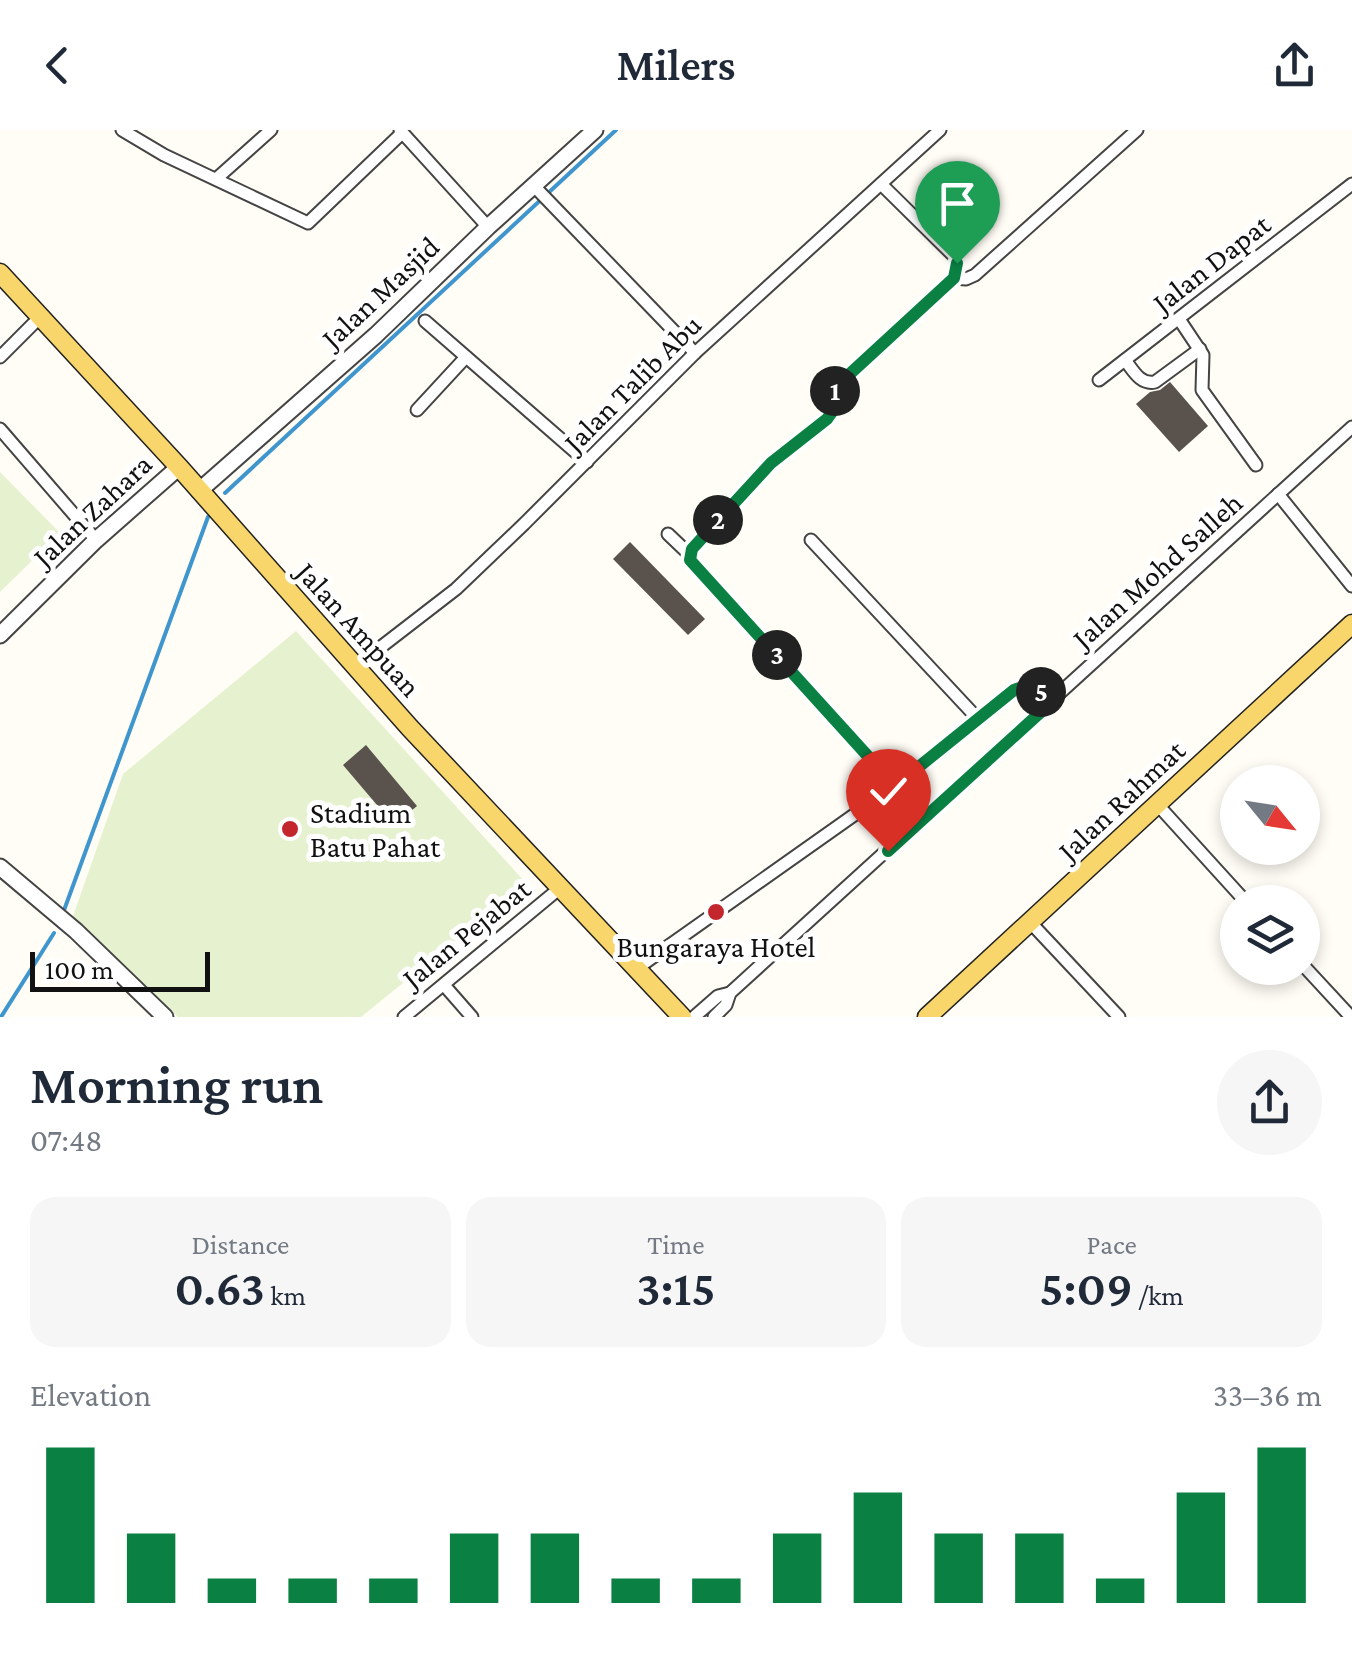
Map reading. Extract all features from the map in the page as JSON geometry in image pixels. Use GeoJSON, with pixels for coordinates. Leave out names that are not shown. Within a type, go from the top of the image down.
{"type":"FeatureCollection","features":[{"type":"Feature","properties":{"kind":"main road","name":"Jalan Ampuan"},"geometry":{"type":"LineString","coordinates":[[0,273],[179,467],[355,667],[682,1017]]}},
{"type":"Feature","properties":{"kind":"main road","name":"Jalan Rahmat"},"geometry":{"type":"LineString","coordinates":[[930,1016],[1352,624]]}},
{"type":"Feature","properties":{"kind":"street"},"geometry":{"type":"LineString","coordinates":[[122,130],[164,155],[308,223],[401,132],[488,228]]}},
{"type":"Feature","properties":{"kind":"street"},"geometry":{"type":"LineString","coordinates":[[216,179],[271,130]]}},
{"type":"Feature","properties":{"kind":"street","name":"Jalan Masjid"},"geometry":{"type":"LineString","coordinates":[[199,491],[376,335],[488,228],[538,190],[595,130]]}},
{"type":"Feature","properties":{"kind":"street","name":"Jalan Talib Abu"},"geometry":{"type":"LineString","coordinates":[[355,667],[456,589],[694,354],[940,130]]}},
{"type":"Feature","properties":{"kind":"street"},"geometry":{"type":"LineString","coordinates":[[954,278],[975,276],[1136,130]]}},
{"type":"Feature","properties":{"kind":"street"},"geometry":{"type":"LineString","coordinates":[[881,184],[954,256],[954,278],[841,382],[827,419],[771,463],[692,549],[690,560],[895,786]]}},
{"type":"Feature","properties":{"kind":"street","name":"Jalan Dapat"},"geometry":{"type":"LineString","coordinates":[[1099,380],[1352,184]]}},
{"type":"Feature","properties":{"kind":"street"},"geometry":{"type":"LineString","coordinates":[[538,190],[694,354]]}},
{"type":"Feature","properties":{"kind":"street"},"geometry":{"type":"LineString","coordinates":[[0,356],[40,317]]}},
{"type":"Feature","properties":{"kind":"street"},"geometry":{"type":"LineString","coordinates":[[1179,319],[1200,349],[1202,390],[1256,466]]}},
{"type":"Feature","properties":{"kind":"street"},"geometry":{"type":"LineString","coordinates":[[425,321],[586,462]]}},
{"type":"Feature","properties":{"kind":"street"},"geometry":{"type":"LineString","coordinates":[[1125,360],[1148,383],[1200,349]]}},
{"type":"Feature","properties":{"kind":"street"},"geometry":{"type":"LineString","coordinates":[[416,410],[466,357]]}},
{"type":"Feature","properties":{"kind":"street","name":"Jalan Mohd Salleh"},"geometry":{"type":"LineString","coordinates":[[730,993],[1352,427]]}},
{"type":"Feature","properties":{"kind":"street"},"geometry":{"type":"LineString","coordinates":[[0,429],[96,540]]}},
{"type":"Feature","properties":{"kind":"street","name":"Jalan Zahara"},"geometry":{"type":"LineString","coordinates":[[0,635],[96,540],[179,467]]}},
{"type":"Feature","properties":{"kind":"street"},"geometry":{"type":"LineString","coordinates":[[1278,494],[1352,586]]}},
{"type":"Feature","properties":{"kind":"street"},"geometry":{"type":"LineString","coordinates":[[668,534],[690,555]]}},
{"type":"Feature","properties":{"kind":"street"},"geometry":{"type":"LineString","coordinates":[[811,540],[978,720]]}},
{"type":"Feature","properties":{"kind":"street"},"geometry":{"type":"LineString","coordinates":[[636,969],[895,786],[1014,690],[1030,686],[1054,700]]}},
{"type":"Feature","properties":{"kind":"street"},"geometry":{"type":"LineString","coordinates":[[1157,804],[1231,885]]}},
{"type":"Feature","properties":{"kind":"street"},"geometry":{"type":"LineString","coordinates":[[0,867],[76,932],[165,1017]]}},
{"type":"Feature","properties":{"kind":"street","name":"Jalan Pejabat"},"geometry":{"type":"LineString","coordinates":[[404,1017],[560,888]]}},
{"type":"Feature","properties":{"kind":"street"},"geometry":{"type":"LineString","coordinates":[[1030,922],[1119,1017]]}},
{"type":"Feature","properties":{"kind":"street"},"geometry":{"type":"LineString","coordinates":[[444,984],[472,1017]]}},
{"type":"Feature","properties":{"kind":"street"},"geometry":{"type":"LineString","coordinates":[[1320,984],[1350,1017]]}},
{"type":"Feature","properties":{"kind":"street"},"geometry":{"type":"LineString","coordinates":[[694,1017],[718,996],[730,993]]}},
{"type":"Feature","properties":{"kind":"street"},"geometry":{"type":"LineString","coordinates":[[714,1017],[726,1005],[730,993]]}},
{"type":"Feature","properties":{"kind":"green space"},"geometry":{"type":"Polygon","coordinates":[[[0,472],[60,533],[0,592],[0,472]]]}},
{"type":"Feature","properties":{"kind":"green space","name":"Stadium Batu Pahat"},"geometry":{"type":"Polygon","coordinates":[[[296,631],[526,883],[361,1017],[178,1017],[73,916],[123,774],[296,631]]]}},
{"type":"Feature","properties":{"kind":"building"},"geometry":{"type":"Polygon","coordinates":[[[1170,382],[1208,426],[1179,452],[1136,404],[1170,382]]]}},
{"type":"Feature","properties":{"kind":"building"},"geometry":{"type":"Polygon","coordinates":[[[630,542],[705,619],[688,635],[613,559],[630,542]]]}},
{"type":"Feature","properties":{"kind":"building"},"geometry":{"type":"Polygon","coordinates":[[[366,745],[417,806],[394,825],[343,765],[366,745]]]}},
{"type":"Feature","properties":{"kind":"waterway"},"geometry":{"type":"LineString","coordinates":[[225,493],[616,130]]}},
{"type":"Feature","properties":{"kind":"waterway"},"geometry":{"type":"LineString","coordinates":[[63,913],[208,517]]}},
{"type":"Feature","properties":{"kind":"waterway"},"geometry":{"type":"LineString","coordinates":[[1,1017],[54,933]]}},
{"type":"Feature","properties":{"kind":"place","name":"Stadium Batu Pahat"},"geometry":{"type":"Point","coordinates":[290,829]}},
{"type":"Feature","properties":{"kind":"place","name":"Bungaraya Hotel"},"geometry":{"type":"Point","coordinates":[716,912]}},
{"type":"Feature","properties":{"kind":"route"},"geometry":{"type":"LineString","coordinates":[[888,851],[1054,700],[1030,686],[1014,690],[895,786],[690,560],[690,555],[771,463],[827,419],[841,382],[954,278],[957,263]]}}]}
